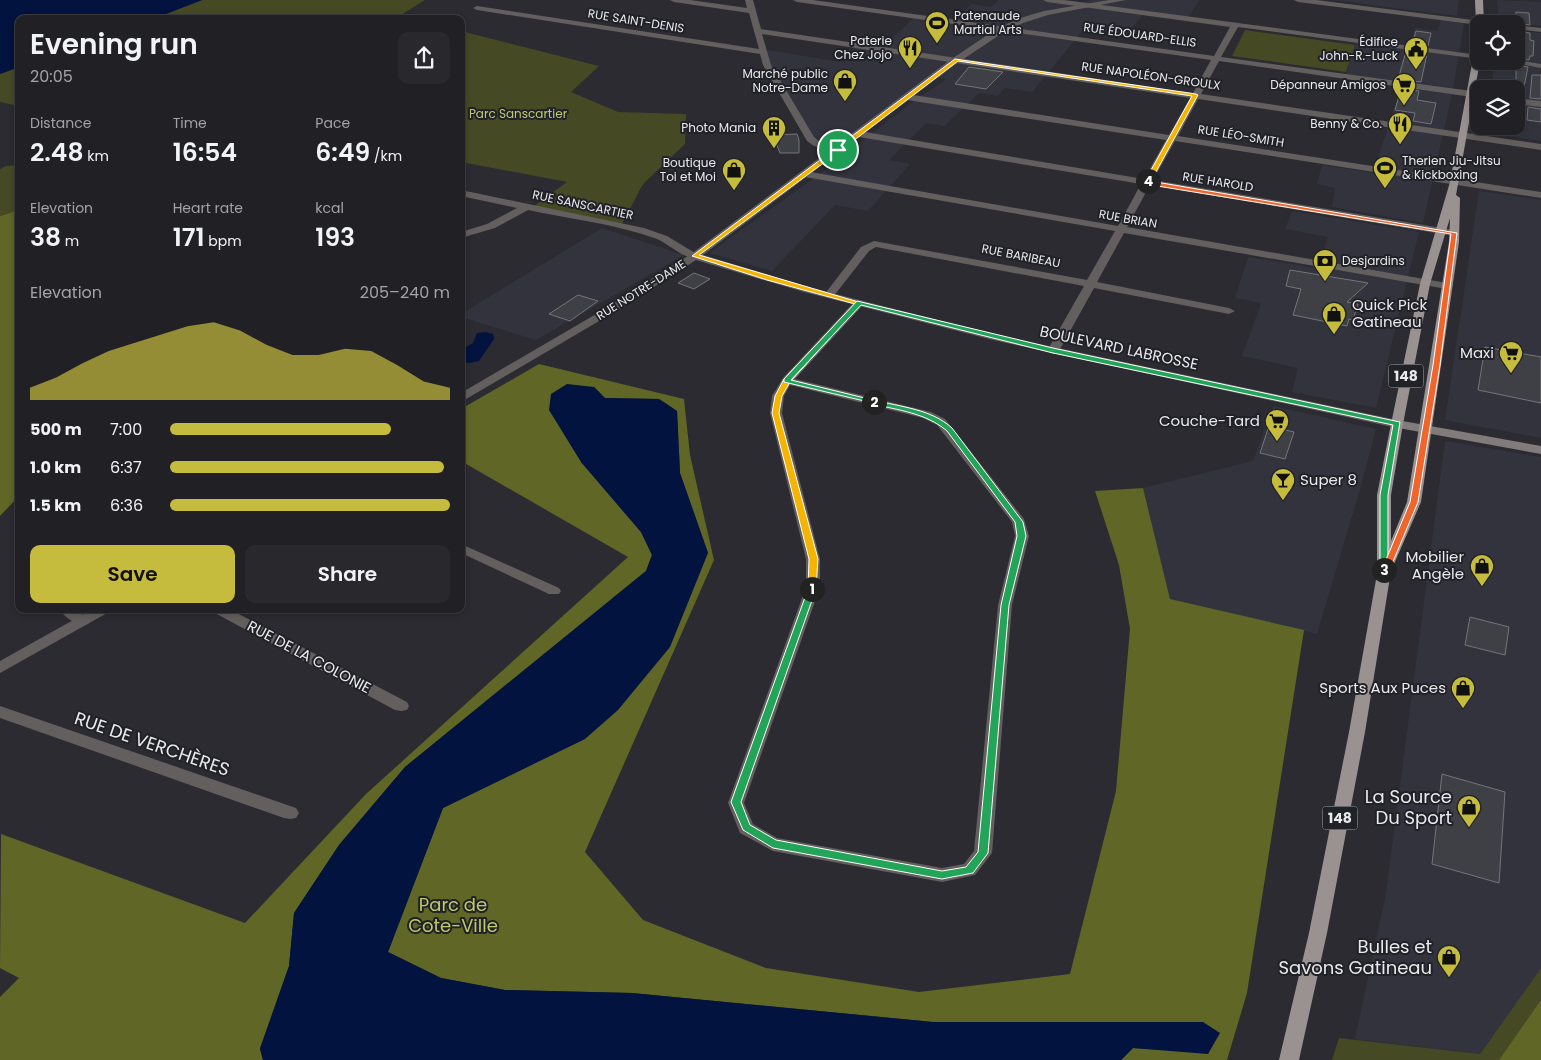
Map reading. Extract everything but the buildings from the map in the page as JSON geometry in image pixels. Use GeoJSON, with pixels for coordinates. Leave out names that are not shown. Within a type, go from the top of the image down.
{"type":"FeatureCollection","features":[{"type":"Feature","properties":{"kind":"main road"},"geometry":{"type":"LineString","coordinates":[[1479,0],[1482,15]]}},
{"type":"Feature","properties":{"kind":"main road","name":"148"},"geometry":{"type":"LineString","coordinates":[[1289,1060],[1319,924],[1357,732],[1384,574],[1384,495],[1397,424],[1425,284],[1439,231],[1455,182],[1470,114]]}},
{"type":"Feature","properties":{"kind":"main road","name":"148"},"geometry":{"type":"LineString","coordinates":[[1384,574],[1414,502],[1454,233],[1455,182]]}},
{"type":"Feature","properties":{"kind":"main road","name":"BOULEVARD LABROSSE"},"geometry":{"type":"LineString","coordinates":[[1397,424],[1541,450]]}},
{"type":"Feature","properties":{"kind":"street","name":"RUE SAINT-DENIS"},"geometry":{"type":"LineString","coordinates":[[491,0],[473,11],[763,52]]}},
{"type":"Feature","properties":{"kind":"street"},"geometry":{"type":"LineString","coordinates":[[674,0],[752,11]]}},
{"type":"Feature","properties":{"kind":"street"},"geometry":{"type":"LineString","coordinates":[[749,0],[770,72],[810,139],[817,144],[838,150]]}},
{"type":"Feature","properties":{"kind":"street","name":"RUE ÉDOUARD-ELLIS"},"geometry":{"type":"LineString","coordinates":[[797,0],[1470,94]]}},
{"type":"Feature","properties":{"kind":"street"},"geometry":{"type":"LineString","coordinates":[[1047,0],[1470,56]]}},
{"type":"Feature","properties":{"kind":"street","name":"RUE NOTRE-DAME"},"geometry":{"type":"LineString","coordinates":[[465,396],[608,312],[695,256],[907,97],[1003,28],[1037,16],[1122,0]]}},
{"type":"Feature","properties":{"kind":"street"},"geometry":{"type":"LineString","coordinates":[[1298,0],[1470,21]]}},
{"type":"Feature","properties":{"kind":"street"},"geometry":{"type":"LineString","coordinates":[[1053,350],[1235,25]]}},
{"type":"Feature","properties":{"kind":"street"},"geometry":{"type":"LineString","coordinates":[[1525,28],[1541,30]]}},
{"type":"Feature","properties":{"kind":"street","name":"RUE NAPOLÉON-GROULX"},"geometry":{"type":"LineString","coordinates":[[758,31],[1541,147]]}},
{"type":"Feature","properties":{"kind":"street"},"geometry":{"type":"LineString","coordinates":[[1525,64],[1541,66]]}},
{"type":"Feature","properties":{"kind":"street","name":"RUE LÉO-SMITH"},"geometry":{"type":"LineString","coordinates":[[907,97],[1541,195]]}},
{"type":"Feature","properties":{"kind":"street"},"geometry":{"type":"LineString","coordinates":[[1525,102],[1541,104]]}},
{"type":"Feature","properties":{"kind":"street","name":"RUE HAROLD"},"geometry":{"type":"LineString","coordinates":[[859,134],[1454,233]]}},
{"type":"Feature","properties":{"kind":"street","name":"RUE BRIAN"},"geometry":{"type":"LineString","coordinates":[[805,174],[1425,284],[1447,286]]}},
{"type":"Feature","properties":{"kind":"street","name":"RUE SANSCARTIER"},"geometry":{"type":"LineString","coordinates":[[465,194],[640,230],[663,238],[695,256]]}},
{"type":"Feature","properties":{"kind":"street"},"geometry":{"type":"LineString","coordinates":[[465,234],[491,226],[527,206]]}},
{"type":"Feature","properties":{"kind":"street","name":"RUE BARIBEAU"},"geometry":{"type":"LineString","coordinates":[[829,295],[865,249],[874,244],[882,244],[1229,311]]}},
{"type":"Feature","properties":{"kind":"street","name":"BOULEVARD LABROSSE"},"geometry":{"type":"LineString","coordinates":[[695,256],[859,303],[1053,350],[1397,424]]}},
{"type":"Feature","properties":{"kind":"street"},"geometry":{"type":"LineString","coordinates":[[787,381],[927,415],[941,422],[950,430],[1019,522],[1022,536],[1005,605],[983,853],[969,870],[942,875],[773,844],[746,828],[736,802],[813,587],[813,559],[776,413],[778,396],[787,381],[859,303]]}},
{"type":"Feature","properties":{"kind":"street"},"geometry":{"type":"LineString","coordinates":[[465,550],[554,591]]}},
{"type":"Feature","properties":{"kind":"street"},"geometry":{"type":"LineString","coordinates":[[72,613],[83,621]]}},
{"type":"Feature","properties":{"kind":"street"},"geometry":{"type":"LineString","coordinates":[[0,668],[97,613]]}},
{"type":"Feature","properties":{"kind":"street","name":"RUE DE LA COLONIE"},"geometry":{"type":"LineString","coordinates":[[226,613],[401,706]]}},
{"type":"Feature","properties":{"kind":"street","name":"RUE DE VERCHÈRES"},"geometry":{"type":"LineString","coordinates":[[0,712],[290,813]]}},
{"type":"Feature","properties":{"kind":"shaded area"},"geometry":{"type":"Polygon","coordinates":[[[999,0],[1054,0],[1077,3],[1092,0],[1200,0],[1187,18],[1144,13],[1132,28],[1089,23],[1032,92],[1005,88],[998,96],[979,93],[944,126],[926,123],[889,160],[910,164],[868,211],[835,205],[772,271],[709,253],[824,171],[915,100],[947,79],[934,77],[838,149],[817,144],[763,52],[769,50],[840,62],[862,42],[883,46],[918,14],[956,19],[971,4],[991,7],[999,0]]]}},
{"type":"Feature","properties":{"kind":"shaded area"},"geometry":{"type":"Polygon","coordinates":[[[1334,0],[1459,0],[1457,16],[1334,0]]]}},
{"type":"Feature","properties":{"kind":"shaded area"},"geometry":{"type":"Polygon","coordinates":[[[1497,0],[1541,2],[1541,26],[1525,24],[1525,15],[1498,15],[1497,0]]]}},
{"type":"Feature","properties":{"kind":"shaded area"},"geometry":{"type":"Polygon","coordinates":[[[1441,20],[1464,23],[1453,88],[1346,74],[1357,41],[1410,47],[1415,28],[1437,31],[1441,20]]]}},
{"type":"Feature","properties":{"kind":"shaded area"},"geometry":{"type":"Polygon","coordinates":[[[1525,31],[1541,33],[1541,65],[1538,83],[1541,83],[1541,141],[1501,135],[1525,135],[1525,80],[1493,80],[1493,70],[1525,70],[1525,31]]]}},
{"type":"Feature","properties":{"kind":"shaded area"},"geometry":{"type":"Polygon","coordinates":[[[1401,87],[1452,94],[1423,223],[1332,207],[1335,188],[1317,184],[1322,165],[1373,173],[1401,87]]]}},
{"type":"Feature","properties":{"kind":"shaded area"},"geometry":{"type":"Polygon","coordinates":[[[1479,191],[1541,200],[1541,438],[1445,420],[1479,191]]]}},
{"type":"Feature","properties":{"kind":"shaded area"},"geometry":{"type":"Polygon","coordinates":[[[1292,211],[1419,232],[1376,408],[1292,392],[1298,368],[1242,356],[1261,303],[1235,298],[1248,257],[1317,268],[1328,237],[1285,229],[1292,211]]]}},
{"type":"Feature","properties":{"kind":"shaded area"},"geometry":{"type":"Polygon","coordinates":[[[602,228],[684,255],[536,340],[465,318],[465,312],[602,228]]]}},
{"type":"Feature","properties":{"kind":"shaded area"},"geometry":{"type":"Polygon","coordinates":[[[1273,406],[1376,429],[1317,634],[1170,599],[1143,488],[1253,461],[1273,406]]]}},
{"type":"Feature","properties":{"kind":"shaded area"},"geometry":{"type":"Polygon","coordinates":[[[1445,441],[1541,457],[1541,968],[1480,1054],[1355,1039],[1386,893],[1445,441]]]}},
{"type":"Feature","properties":{"kind":"green space"},"geometry":{"type":"Polygon","coordinates":[[[202,0],[425,0],[401,15],[163,15],[202,0]]]}},
{"type":"Feature","properties":{"kind":"green space"},"geometry":{"type":"Polygon","coordinates":[[[1245,30],[1355,45],[1346,72],[1232,56],[1245,30]]]}},
{"type":"Feature","properties":{"kind":"green space","name":"Parc Sanscartier"},"geometry":{"type":"Polygon","coordinates":[[[465,32],[599,66],[571,92],[618,112],[686,114],[685,144],[643,184],[622,224],[533,207],[567,182],[465,163],[465,32]]]}},
{"type":"Feature","properties":{"kind":"green space"},"geometry":{"type":"Polygon","coordinates":[[[15,68],[15,105],[0,102],[0,74],[15,68]]]}},
{"type":"Feature","properties":{"kind":"green space"},"geometry":{"type":"Polygon","coordinates":[[[15,165],[15,211],[0,216],[0,169],[15,165]]]}},
{"type":"Feature","properties":{"kind":"green space"},"geometry":{"type":"Polygon","coordinates":[[[15,211],[15,500],[0,516],[0,216],[15,211]]]}},
{"type":"Feature","properties":{"kind":"green space","name":"Parc de Cote-Ville"},"geometry":{"type":"Polygon","coordinates":[[[539,364],[684,399],[690,455],[714,560],[585,852],[643,920],[766,968],[919,992],[1070,974],[1116,791],[1130,629],[1119,565],[1095,491],[1143,488],[1170,599],[1304,630],[1247,993],[1227,1060],[1121,1060],[1133,1048],[1208,1053],[1203,1022],[933,1022],[632,993],[505,990],[441,978],[388,952],[443,808],[584,739],[708,553],[680,473],[677,411],[659,399],[605,398],[594,387],[581,462],[641,532],[652,555],[646,571],[405,767],[339,845],[294,913],[289,966],[260,1048],[263,1060],[0,1060],[0,997],[19,978],[0,968],[1,834],[245,923],[366,794],[628,557],[465,463],[465,407],[539,364]]]}},
{"type":"Feature","properties":{"kind":"green space"},"geometry":{"type":"Polygon","coordinates":[[[1541,968],[1541,1060],[1332,1060],[1339,1038],[1480,1054],[1541,968]]]}},
{"type":"Feature","properties":{"kind":"green space"},"geometry":{"type":"Polygon","coordinates":[[[1541,1000],[1541,1060],[1499,1060],[1541,1000]]]}},
{"type":"Feature","properties":{"kind":"water"},"geometry":{"type":"Polygon","coordinates":[[[0,0],[202,0],[163,15],[15,15],[15,68],[0,74],[0,0]]]}},
{"type":"Feature","properties":{"kind":"water"},"geometry":{"type":"Polygon","coordinates":[[[486,332],[493,334],[494,339],[479,361],[465,362],[465,348],[473,343],[477,333],[486,332]]]}},
{"type":"Feature","properties":{"kind":"water"},"geometry":{"type":"Polygon","coordinates":[[[567,384],[594,387],[605,398],[659,399],[677,411],[680,473],[708,553],[670,647],[618,710],[585,739],[443,808],[388,952],[441,978],[505,990],[632,993],[933,1022],[1203,1022],[1220,1033],[1208,1054],[1133,1048],[1121,1060],[263,1060],[260,1049],[289,966],[294,913],[339,845],[405,767],[646,571],[652,555],[641,532],[581,462],[549,410],[551,394],[567,384]]]}},
{"type":"Feature","properties":{"kind":"place","name":"Patenaude Martial Arts"},"geometry":{"type":"Point","coordinates":[937,44]}},
{"type":"Feature","properties":{"kind":"place","name":"Paterie Chez Jojo"},"geometry":{"type":"Point","coordinates":[910,69]}},
{"type":"Feature","properties":{"kind":"place","name":"Édifice John-R.-Luck"},"geometry":{"type":"Point","coordinates":[1416,70]}},
{"type":"Feature","properties":{"kind":"place","name":"Marché public Notre-Dame"},"geometry":{"type":"Point","coordinates":[845,102]}},
{"type":"Feature","properties":{"kind":"place","name":"Dépanneur Amigos"},"geometry":{"type":"Point","coordinates":[1404,106]}},
{"type":"Feature","properties":{"kind":"place","name":"Benny & Co."},"geometry":{"type":"Point","coordinates":[1400,145]}},
{"type":"Feature","properties":{"kind":"place","name":"Photo Mania"},"geometry":{"type":"Point","coordinates":[774,149]}},
{"type":"Feature","properties":{"kind":"place","name":"Therien Jiu-Jitsu & Kickboxing"},"geometry":{"type":"Point","coordinates":[1385,189]}},
{"type":"Feature","properties":{"kind":"place","name":"Boutique Toi et Moi"},"geometry":{"type":"Point","coordinates":[734,191]}},
{"type":"Feature","properties":{"kind":"place","name":"Desjardins"},"geometry":{"type":"Point","coordinates":[1325,282]}},
{"type":"Feature","properties":{"kind":"place","name":"Quick Pick Gatineau"},"geometry":{"type":"Point","coordinates":[1334,335]}},
{"type":"Feature","properties":{"kind":"place","name":"Maxi"},"geometry":{"type":"Point","coordinates":[1511,374]}},
{"type":"Feature","properties":{"kind":"place","name":"Couche-Tard"},"geometry":{"type":"Point","coordinates":[1277,442]}},
{"type":"Feature","properties":{"kind":"place","name":"Super 8"},"geometry":{"type":"Point","coordinates":[1283,501]}},
{"type":"Feature","properties":{"kind":"place","name":"Mobilier Angèle"},"geometry":{"type":"Point","coordinates":[1482,587]}},
{"type":"Feature","properties":{"kind":"place","name":"Sports Aux Puces"},"geometry":{"type":"Point","coordinates":[1463,709]}},
{"type":"Feature","properties":{"kind":"place","name":"La Source Du Sport"},"geometry":{"type":"Point","coordinates":[1469,828]}},
{"type":"Feature","properties":{"kind":"place","name":"Bulles et Savons Gatineau"},"geometry":{"type":"Point","coordinates":[1449,978]}},
{"type":"Feature","properties":{"kind":"route"},"geometry":{"type":"LineString","coordinates":[[838,150],[695,256],[808,290],[859,303],[787,381],[778,396],[776,413],[813,559],[813,587],[736,802],[746,828],[773,844],[942,875],[969,870],[983,853],[1005,605],[1022,536],[1019,522],[950,430],[941,422],[927,415],[787,381],[852,310],[859,303],[993,337],[1397,424],[1384,495],[1384,574],[1414,502],[1437,365],[1454,233],[1147,183],[1196,95],[957,60],[838,150]]}}]}
